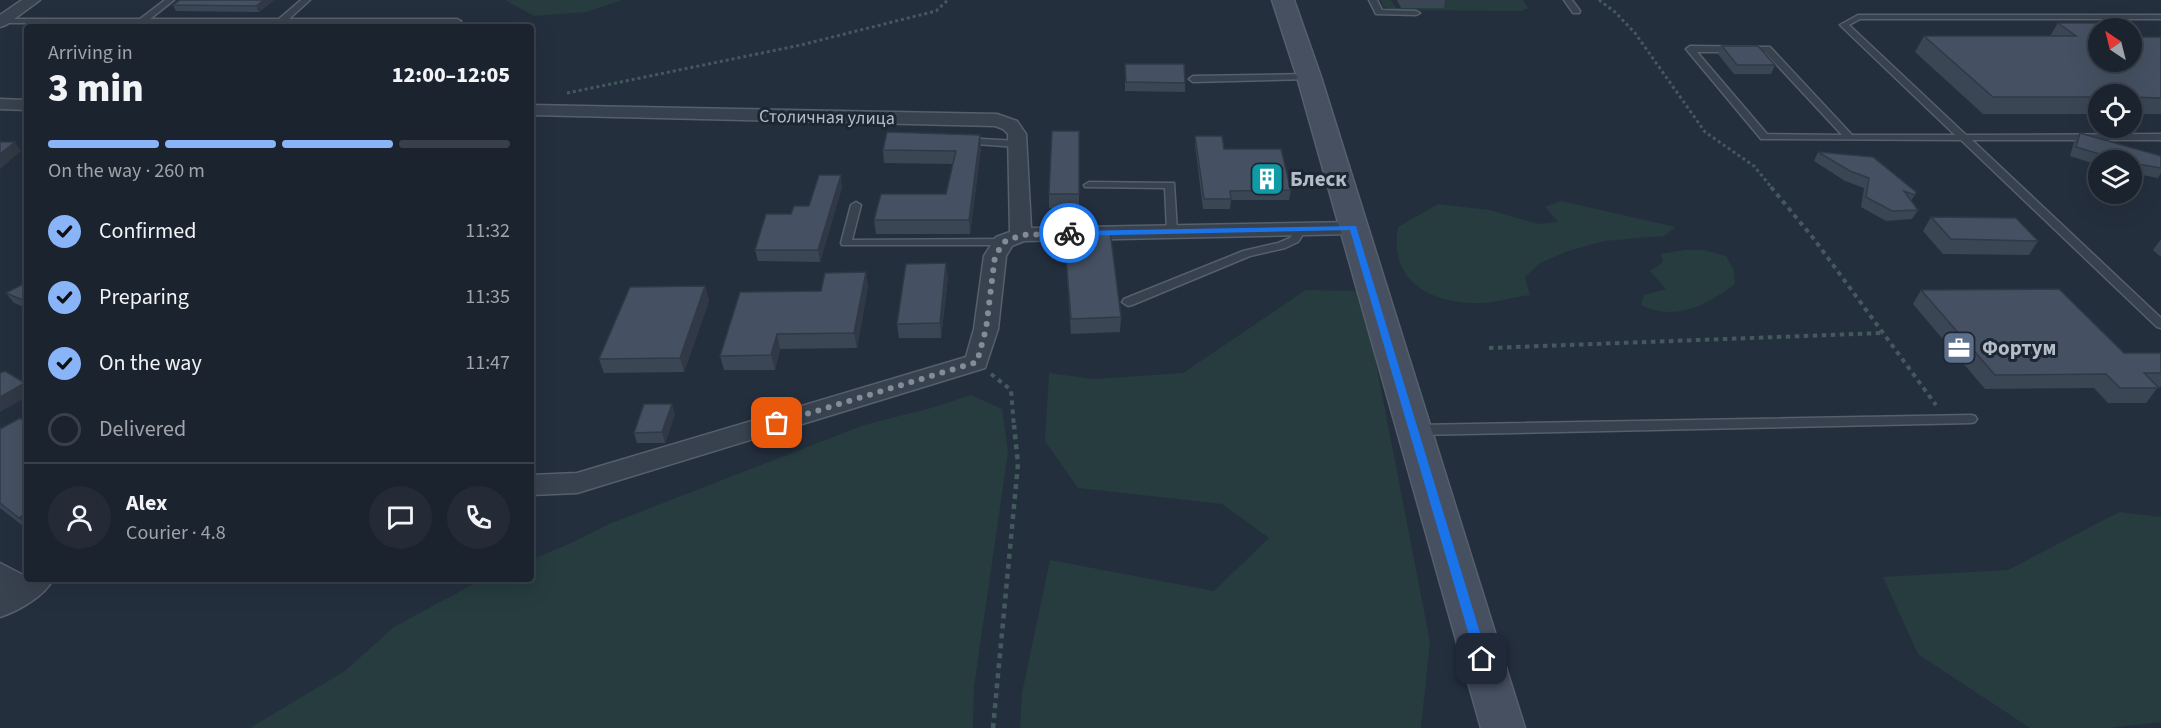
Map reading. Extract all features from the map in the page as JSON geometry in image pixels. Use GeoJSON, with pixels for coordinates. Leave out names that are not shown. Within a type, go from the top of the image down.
{"type":"FeatureCollection","features":[{"type":"Feature","properties":{"kind":"main road"},"geometry":{"type":"LineString","coordinates":[[1283,0],[1309,78],[1503,728]]}},
{"type":"Feature","properties":{"kind":"street"},"geometry":{"type":"LineString","coordinates":[[1,21],[32,0]]}},
{"type":"Feature","properties":{"kind":"street"},"geometry":{"type":"LineString","coordinates":[[0,104],[24,105]]}},
{"type":"Feature","properties":{"kind":"street","name":"Столичная улица"},"geometry":{"type":"LineString","coordinates":[[534,110],[998,120],[1010,125],[1017,134],[1017,144]]}},
{"type":"Feature","properties":{"kind":"street"},"geometry":{"type":"LineString","coordinates":[[1013,238],[1017,144]]}},
{"type":"Feature","properties":{"kind":"street"},"geometry":{"type":"LineString","coordinates":[[534,485],[577,483],[977,362],[986,329],[995,256],[1013,238],[1303,227],[1353,228]]}},
{"type":"Feature","properties":{"kind":"lane"},"geometry":{"type":"LineString","coordinates":[[143,20],[170,0]]}},
{"type":"Feature","properties":{"kind":"lane"},"geometry":{"type":"LineString","coordinates":[[278,24],[306,0]]}},
{"type":"Feature","properties":{"kind":"lane"},"geometry":{"type":"LineString","coordinates":[[1373,0],[1379,12],[1416,13]]}},
{"type":"Feature","properties":{"kind":"lane"},"geometry":{"type":"LineString","coordinates":[[1568,0],[1576,11]]}},
{"type":"Feature","properties":{"kind":"lane"},"geometry":{"type":"LineString","coordinates":[[2161,17],[1858,17],[1844,25],[2161,324]]}},
{"type":"Feature","properties":{"kind":"lane"},"geometry":{"type":"LineString","coordinates":[[1,21],[457,21],[454,24]]}},
{"type":"Feature","properties":{"kind":"lane"},"geometry":{"type":"LineString","coordinates":[[1849,138],[1767,49],[1690,49],[1764,137],[1849,138],[1964,138],[2161,137]]}},
{"type":"Feature","properties":{"kind":"lane"},"geometry":{"type":"LineString","coordinates":[[1193,79],[1309,78]]}},
{"type":"Feature","properties":{"kind":"lane"},"geometry":{"type":"LineString","coordinates":[[949,141],[1017,144]]}},
{"type":"Feature","properties":{"kind":"lane"},"geometry":{"type":"LineString","coordinates":[[1089,184],[1170,185],[1172,231]]}},
{"type":"Feature","properties":{"kind":"lane"},"geometry":{"type":"LineString","coordinates":[[856,205],[846,243],[1013,238]]}},
{"type":"Feature","properties":{"kind":"lane"},"geometry":{"type":"LineString","coordinates":[[1128,302],[1247,253],[1281,246],[1294,240],[1303,227]]}},
{"type":"Feature","properties":{"kind":"lane"},"geometry":{"type":"LineString","coordinates":[[1413,430],[1971,419]]}},
{"type":"Feature","properties":{"kind":"path"},"geometry":{"type":"LineString","coordinates":[[564,94],[801,45],[936,11],[948,0]]}},
{"type":"Feature","properties":{"kind":"path"},"geometry":{"type":"LineString","coordinates":[[1599,0],[1615,12],[1635,33],[1705,132],[1754,166],[1814,239],[1948,421]]}},
{"type":"Feature","properties":{"kind":"path"},"geometry":{"type":"LineString","coordinates":[[1489,348],[1882,333]]}},
{"type":"Feature","properties":{"kind":"path"},"geometry":{"type":"LineString","coordinates":[[977,362],[1011,390],[1017,464],[993,728]]}},
{"type":"Feature","properties":{"kind":"green space"},"geometry":{"type":"Polygon","coordinates":[[[505,0],[622,0],[586,12],[534,16],[505,0]]]}},
{"type":"Feature","properties":{"kind":"green space"},"geometry":{"type":"Polygon","coordinates":[[[1381,0],[1391,0],[1396,8],[1443,8],[1439,0],[1523,0],[1528,8],[1522,11],[1395,10],[1383,7],[1381,0]]]}},
{"type":"Feature","properties":{"kind":"green space"},"geometry":{"type":"Polygon","coordinates":[[[1561,201],[1676,227],[1664,236],[1604,241],[1568,251],[1540,263],[1525,277],[1530,295],[1484,303],[1466,303],[1432,295],[1418,287],[1408,277],[1400,263],[1397,247],[1398,227],[1438,204],[1489,210],[1538,224],[1558,222],[1545,207],[1561,201]]]}},
{"type":"Feature","properties":{"kind":"green space"},"geometry":{"type":"Polygon","coordinates":[[[1704,250],[1726,256],[1734,271],[1735,284],[1713,299],[1690,309],[1666,312],[1641,305],[1644,295],[1666,289],[1650,271],[1663,262],[1661,254],[1704,250]]]}},
{"type":"Feature","properties":{"kind":"green space"},"geometry":{"type":"Polygon","coordinates":[[[1306,290],[1362,291],[1430,642],[1421,728],[1020,728],[1022,693],[1050,560],[1214,591],[1269,538],[1222,504],[1078,488],[1045,441],[1049,373],[1094,379],[1183,373],[1306,290]]]}},
{"type":"Feature","properties":{"kind":"green space"},"geometry":{"type":"Polygon","coordinates":[[[971,395],[1002,409],[1008,452],[974,687],[973,728],[250,728],[345,671],[394,627],[477,582],[534,582],[534,559],[609,524],[864,425],[935,407],[971,395]]]}},
{"type":"Feature","properties":{"kind":"green space"},"geometry":{"type":"Polygon","coordinates":[[[2119,512],[2161,517],[2161,722],[2109,728],[2030,728],[1918,654],[1883,577],[2008,570],[2119,512]]]}},
{"type":"Feature","properties":{"kind":"building"},"geometry":{"type":"Polygon","coordinates":[[[180,0],[264,0],[256,6],[173,5],[180,0]]]}},
{"type":"Feature","properties":{"kind":"building"},"geometry":{"type":"Polygon","coordinates":[[[2058,23],[2088,23],[2088,72],[2142,72],[2142,37],[2161,37],[2161,98],[2142,97],[2142,84],[2088,84],[2088,97],[1993,97],[1924,36],[2076,36],[2058,23]]]}},
{"type":"Feature","properties":{"kind":"building"},"geometry":{"type":"Polygon","coordinates":[[[1722,46],[1758,46],[1775,65],[1737,65],[1722,46]]]}},
{"type":"Feature","properties":{"kind":"building"},"geometry":{"type":"Polygon","coordinates":[[[1125,64],[1184,64],[1185,83],[1126,82],[1125,64]]]}},
{"type":"Feature","properties":{"kind":"building"},"geometry":{"type":"Polygon","coordinates":[[[1052,131],[1079,131],[1079,194],[1049,194],[1052,131]]]}},
{"type":"Feature","properties":{"kind":"building"},"geometry":{"type":"Polygon","coordinates":[[[887,132],[980,135],[969,220],[874,220],[881,194],[946,194],[956,151],[883,150],[887,132]]]}},
{"type":"Feature","properties":{"kind":"building"},"geometry":{"type":"Polygon","coordinates":[[[2080,133],[2088,135],[2088,138],[2098,138],[2140,150],[2088,151],[2076,147],[2080,133]]]}},
{"type":"Feature","properties":{"kind":"building"},"geometry":{"type":"Polygon","coordinates":[[[1195,136],[1222,136],[1224,149],[1281,149],[1291,190],[1230,191],[1231,199],[1204,199],[1195,136]]]}},
{"type":"Feature","properties":{"kind":"building"},"geometry":{"type":"Polygon","coordinates":[[[0,142],[15,142],[0,154],[0,142]]]}},
{"type":"Feature","properties":{"kind":"building"},"geometry":{"type":"Polygon","coordinates":[[[2142,151],[2161,156],[2161,168],[2142,165],[2142,151]]]}},
{"type":"Feature","properties":{"kind":"building"},"geometry":{"type":"Polygon","coordinates":[[[1818,152],[1873,157],[1916,192],[1915,195],[1904,191],[1918,210],[1892,211],[1866,197],[1869,178],[1850,171],[1818,152]]]}},
{"type":"Feature","properties":{"kind":"building"},"geometry":{"type":"Polygon","coordinates":[[[819,175],[841,175],[818,250],[755,250],[766,214],[791,214],[794,206],[809,206],[819,175]]]}},
{"type":"Feature","properties":{"kind":"building"},"geometry":{"type":"Polygon","coordinates":[[[1931,217],[2016,218],[2038,241],[1951,239],[1931,217]]]}},
{"type":"Feature","properties":{"kind":"building"},"geometry":{"type":"Polygon","coordinates":[[[1110,231],[1121,317],[1071,319],[1064,232],[1110,231]]]}},
{"type":"Feature","properties":{"kind":"building"},"geometry":{"type":"Polygon","coordinates":[[[946,263],[940,323],[897,324],[906,264],[946,263]]]}},
{"type":"Feature","properties":{"kind":"building"},"geometry":{"type":"Polygon","coordinates":[[[866,272],[854,333],[777,334],[771,355],[720,356],[740,292],[821,291],[825,273],[866,272]]]}},
{"type":"Feature","properties":{"kind":"building"},"geometry":{"type":"Polygon","coordinates":[[[24,284],[24,301],[6,293],[24,284]]]}},
{"type":"Feature","properties":{"kind":"building"},"geometry":{"type":"Polygon","coordinates":[[[705,286],[680,358],[599,359],[630,287],[705,286]]]}},
{"type":"Feature","properties":{"kind":"building"},"geometry":{"type":"Polygon","coordinates":[[[2059,289],[2124,353],[2161,353],[2161,373],[2144,373],[2159,388],[2120,388],[2106,374],[1995,375],[1921,290],[2059,289]]]}},
{"type":"Feature","properties":{"kind":"building"},"geometry":{"type":"Polygon","coordinates":[[[5,371],[24,384],[0,397],[0,373],[5,371]]]}},
{"type":"Feature","properties":{"kind":"building"},"geometry":{"type":"Polygon","coordinates":[[[644,404],[672,404],[662,432],[634,433],[644,404]]]}},
{"type":"Feature","properties":{"kind":"building"},"geometry":{"type":"Polygon","coordinates":[[[20,418],[24,421],[24,515],[19,518],[0,503],[0,429],[20,418]]]}},
{"type":"Feature","properties":{"kind":"way so far"},"geometry":{"type":"LineString","coordinates":[[777,423],[977,362],[986,329],[995,256],[1004,242],[1022,235],[1069,233]]}},
{"type":"Feature","properties":{"kind":"place","name":"Блеск"},"geometry":{"type":"Point","coordinates":[1267,179]}},
{"type":"Feature","properties":{"kind":"place","name":"Фортум"},"geometry":{"type":"Point","coordinates":[1959,348]}},
{"type":"Feature","properties":{"kind":"route"},"geometry":{"type":"LineString","coordinates":[[1069,233],[1303,227],[1353,228],[1482,659]]}}]}
